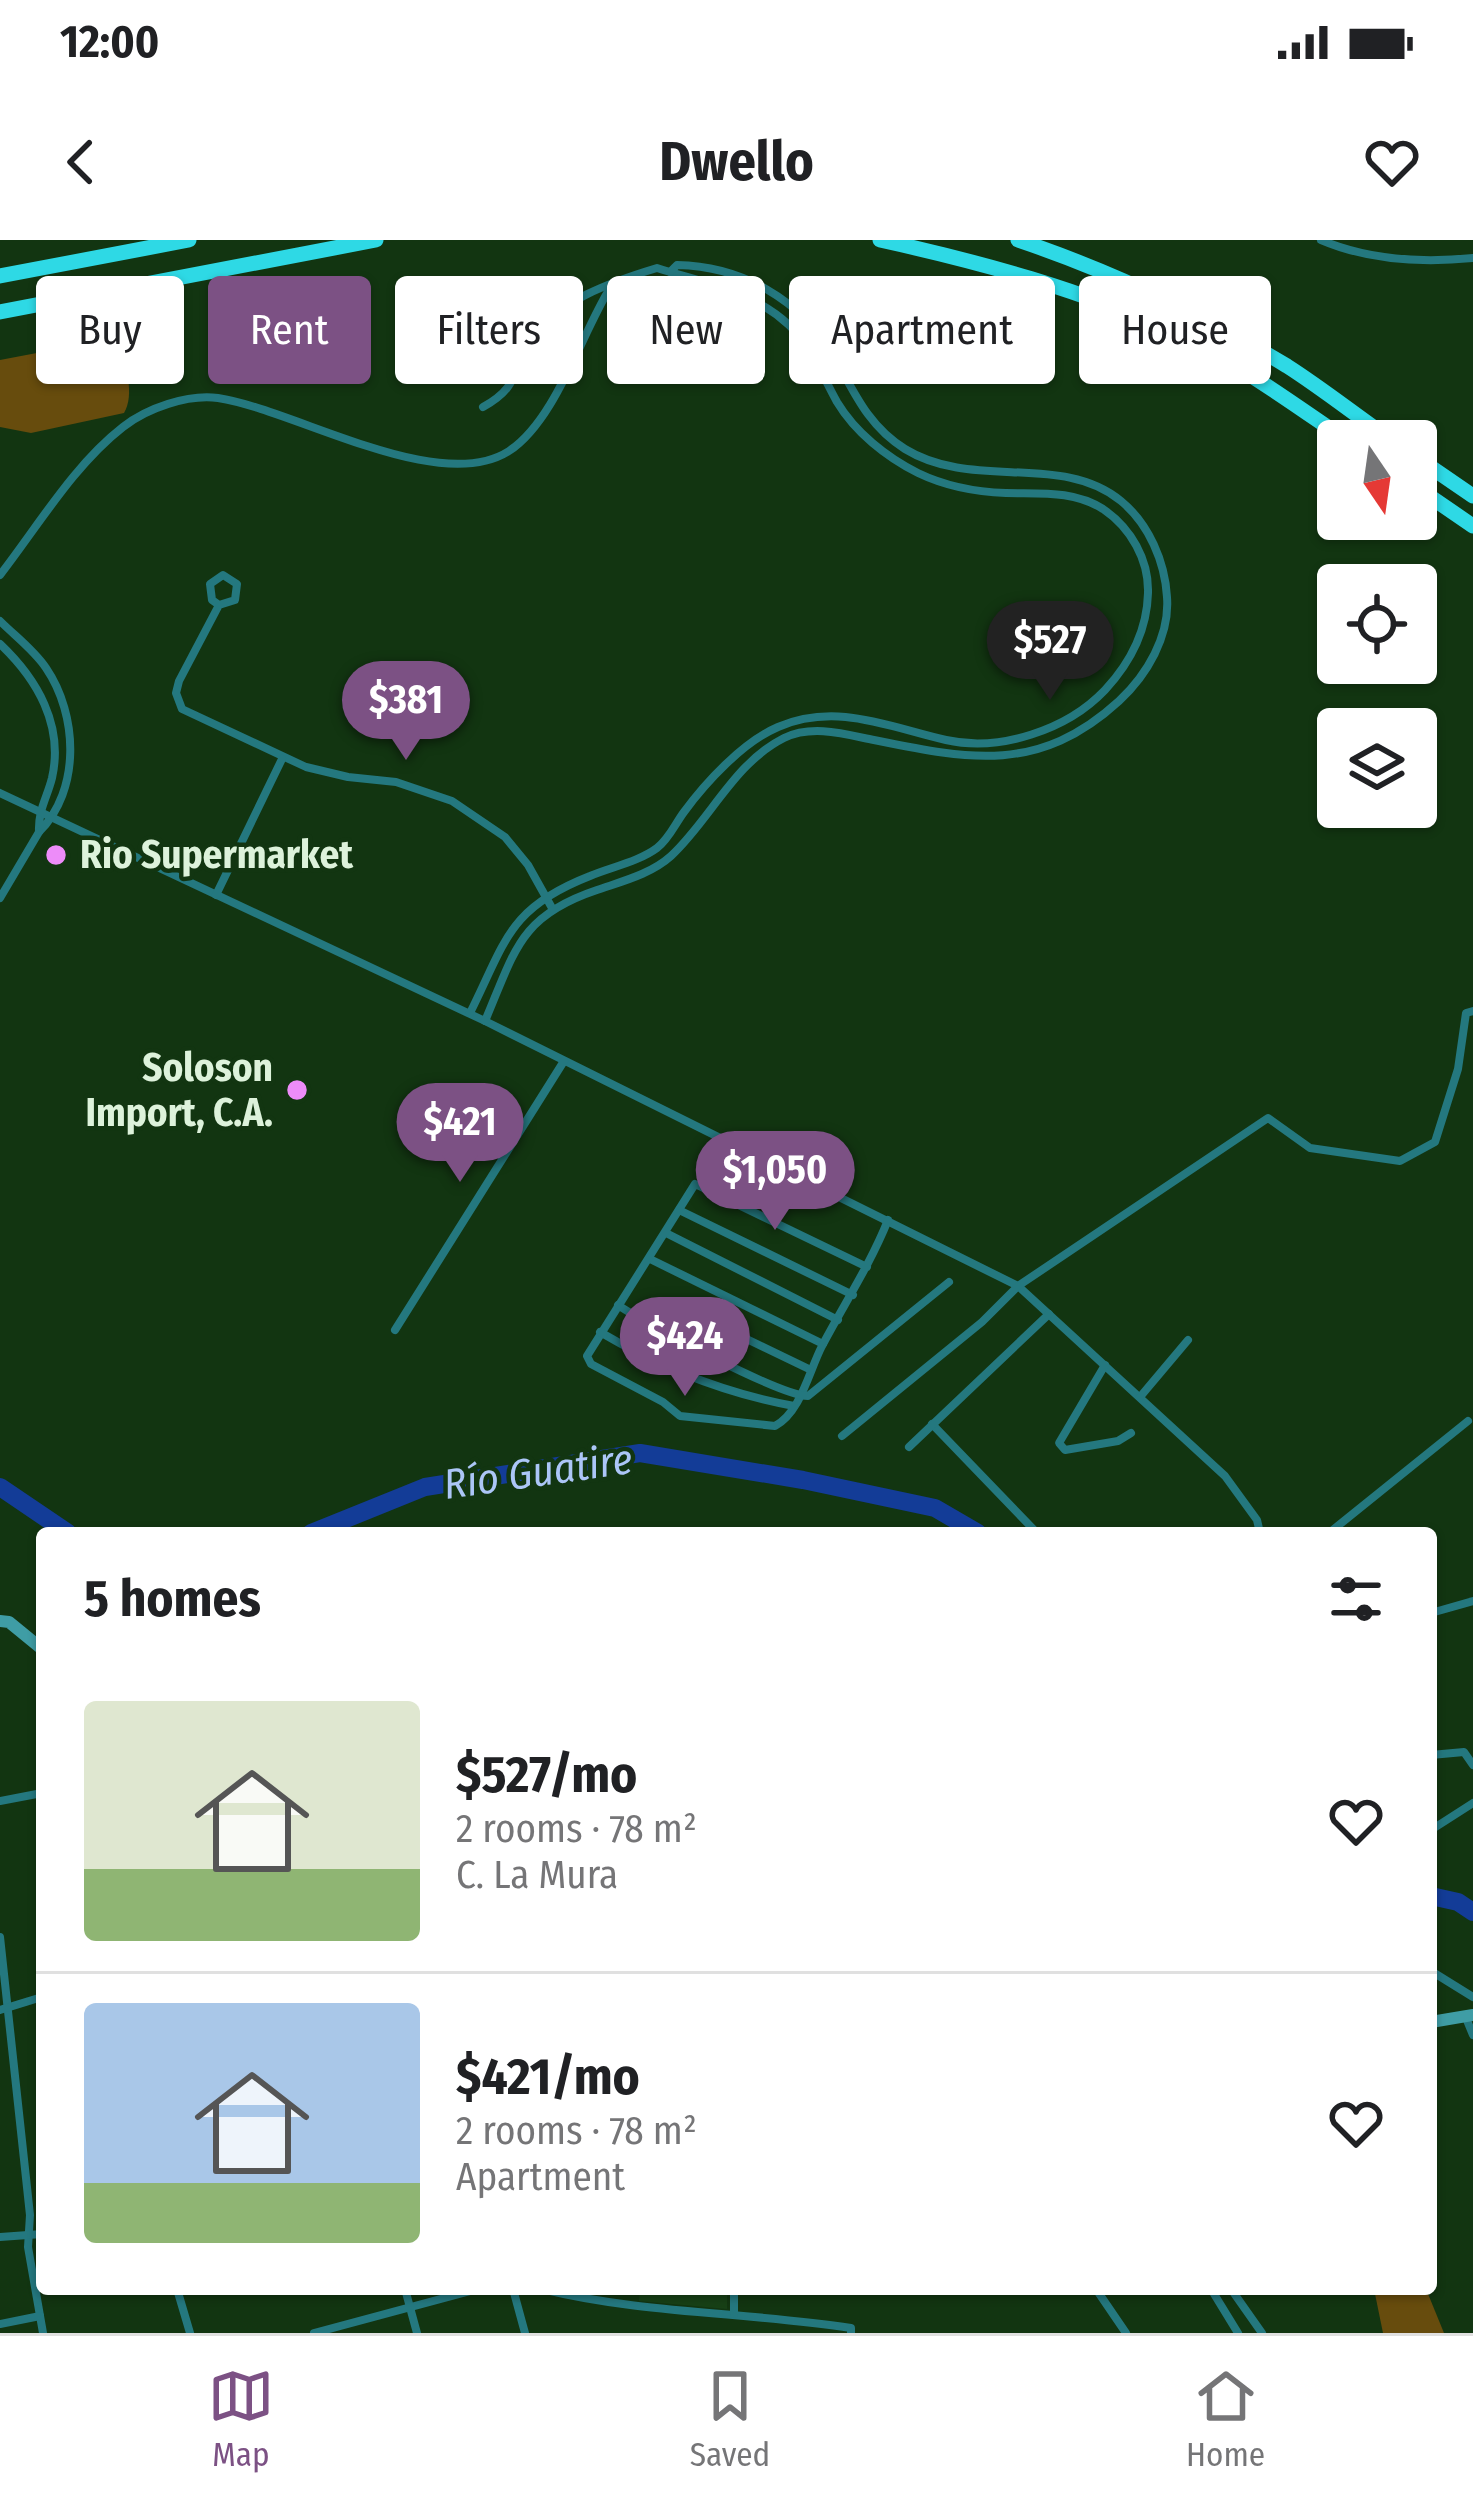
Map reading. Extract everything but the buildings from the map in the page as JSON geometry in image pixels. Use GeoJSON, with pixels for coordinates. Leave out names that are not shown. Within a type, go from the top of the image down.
{"type":"FeatureCollection","features":[{"type":"Feature","properties":{"kind":"highway"},"geometry":{"type":"LineString","coordinates":[[0,276],[188,240]]}},
{"type":"Feature","properties":{"kind":"highway"},"geometry":{"type":"LineString","coordinates":[[0,312],[376,240]]}},
{"type":"Feature","properties":{"kind":"highway"},"geometry":{"type":"LineString","coordinates":[[880,240],[990,268],[1161,327],[1246,372],[1317,420]]}},
{"type":"Feature","properties":{"kind":"highway"},"geometry":{"type":"LineString","coordinates":[[1018,240],[1153,292],[1292,369],[1364,420]]}},
{"type":"Feature","properties":{"kind":"highway"},"geometry":{"type":"LineString","coordinates":[[1437,471],[1473,496]]}},
{"type":"Feature","properties":{"kind":"highway"},"geometry":{"type":"LineString","coordinates":[[1437,501],[1473,526]]}},
{"type":"Feature","properties":{"kind":"main road"},"geometry":{"type":"LineString","coordinates":[[0,1621],[9,1622],[36,1644]]}},
{"type":"Feature","properties":{"kind":"main road"},"geometry":{"type":"LineString","coordinates":[[1437,2021],[1469,2015]]}},
{"type":"Feature","properties":{"kind":"street"},"geometry":{"type":"LineString","coordinates":[[1321,240],[1375,256],[1427,261],[1473,258]]}},
{"type":"Feature","properties":{"kind":"street"},"geometry":{"type":"LineString","coordinates":[[485,1021],[517,948],[552,908],[644,874],[664,861],[753,761],[791,735],[828,731],[965,758],[1036,752],[1097,718],[1135,684],[1155,653],[1167,613],[1163,575],[1151,538],[1137,516],[1102,488],[1062,476],[979,472],[932,462],[904,449],[871,420],[824,341],[800,311],[762,286],[722,270],[677,266],[670,272]]}},
{"type":"Feature","properties":{"kind":"street"},"geometry":{"type":"LineString","coordinates":[[470,1013],[500,946],[525,911],[545,895],[653,850],[739,754],[774,728],[826,715],[853,716],[950,741],[1030,735],[1099,697],[1117,677],[1146,621],[1149,582],[1144,560],[1105,510],[1064,495],[972,490],[919,474],[857,428],[787,323],[730,288],[658,268],[636,276]]}},
{"type":"Feature","properties":{"kind":"street"},"geometry":{"type":"LineString","coordinates":[[483,407],[500,398],[516,379],[537,332],[562,310],[607,288]]}},
{"type":"Feature","properties":{"kind":"street"},"geometry":{"type":"LineString","coordinates":[[0,575],[87,463],[123,427],[178,402],[218,398],[440,465],[492,459],[524,439],[542,416],[607,294]]}},
{"type":"Feature","properties":{"kind":"street"},"geometry":{"type":"LineString","coordinates":[[219,604],[179,681],[177,701],[196,719],[282,759],[347,777],[396,782],[452,802],[505,837],[552,908]]}},
{"type":"Feature","properties":{"kind":"street"},"geometry":{"type":"LineString","coordinates":[[0,621],[45,667],[68,722],[67,780],[52,819],[38,832],[0,898]]}},
{"type":"Feature","properties":{"kind":"street"},"geometry":{"type":"LineString","coordinates":[[0,644],[38,689],[51,723],[55,760],[38,812],[38,832]]}},
{"type":"Feature","properties":{"kind":"street"},"geometry":{"type":"LineString","coordinates":[[216,895],[282,759]]}},
{"type":"Feature","properties":{"kind":"street"},"geometry":{"type":"LineString","coordinates":[[0,793],[470,1013],[1018,1286],[1225,1476],[1258,1527]]}},
{"type":"Feature","properties":{"kind":"street"},"geometry":{"type":"LineString","coordinates":[[842,1436],[982,1322],[1018,1286],[1268,1118],[1310,1148],[1400,1161],[1435,1142],[1458,1069],[1466,1013],[1473,1011]]}},
{"type":"Feature","properties":{"kind":"street"},"geometry":{"type":"LineString","coordinates":[[395,1330],[564,1061]]}},
{"type":"Feature","properties":{"kind":"street"},"geometry":{"type":"LineString","coordinates":[[867,1267],[694,1184],[586,1356],[591,1364],[680,1416],[767,1427],[787,1419],[853,1295],[867,1267],[888,1220]]}},
{"type":"Feature","properties":{"kind":"street"},"geometry":{"type":"LineString","coordinates":[[679,1210],[853,1295]]}},
{"type":"Feature","properties":{"kind":"street"},"geometry":{"type":"LineString","coordinates":[[666,1233],[838,1321]]}},
{"type":"Feature","properties":{"kind":"street"},"geometry":{"type":"LineString","coordinates":[[650,1259],[823,1344]]}},
{"type":"Feature","properties":{"kind":"street"},"geometry":{"type":"LineString","coordinates":[[618,1305],[639,1320],[799,1396],[819,1390],[949,1282]]}},
{"type":"Feature","properties":{"kind":"street"},"geometry":{"type":"LineString","coordinates":[[673,1303],[811,1370]]}},
{"type":"Feature","properties":{"kind":"street"},"geometry":{"type":"LineString","coordinates":[[910,1447],[1049,1314]]}},
{"type":"Feature","properties":{"kind":"street"},"geometry":{"type":"LineString","coordinates":[[600,1331],[640,1356],[707,1385],[794,1406]]}},
{"type":"Feature","properties":{"kind":"street"},"geometry":{"type":"LineString","coordinates":[[1139,1397],[1188,1340]]}},
{"type":"Feature","properties":{"kind":"street"},"geometry":{"type":"LineString","coordinates":[[1106,1366],[1059,1443],[1066,1450],[1118,1441],[1131,1433]]}},
{"type":"Feature","properties":{"kind":"street"},"geometry":{"type":"LineString","coordinates":[[1336,1527],[1468,1420]]}},
{"type":"Feature","properties":{"kind":"street"},"geometry":{"type":"LineString","coordinates":[[932,1424],[1031,1527]]}},
{"type":"Feature","properties":{"kind":"street"},"geometry":{"type":"LineString","coordinates":[[1437,1611],[1473,1601]]}},
{"type":"Feature","properties":{"kind":"street"},"geometry":{"type":"LineString","coordinates":[[1437,1754],[1464,1752],[1473,1765]]}},
{"type":"Feature","properties":{"kind":"street"},"geometry":{"type":"LineString","coordinates":[[0,1802],[36,1794]]}},
{"type":"Feature","properties":{"kind":"street"},"geometry":{"type":"LineString","coordinates":[[1437,1826],[1473,1803]]}},
{"type":"Feature","properties":{"kind":"street"},"geometry":{"type":"LineString","coordinates":[[0,1936],[3,2009],[36,2289]]}},
{"type":"Feature","properties":{"kind":"street"},"geometry":{"type":"LineString","coordinates":[[1437,1975],[1473,1996]]}},
{"type":"Feature","properties":{"kind":"street"},"geometry":{"type":"LineString","coordinates":[[3,2009],[36,1999]]}},
{"type":"Feature","properties":{"kind":"street"},"geometry":{"type":"LineString","coordinates":[[1469,2015],[1473,2035]]}},
{"type":"Feature","properties":{"kind":"street"},"geometry":{"type":"LineString","coordinates":[[0,2237],[36,2234]]}},
{"type":"Feature","properties":{"kind":"street"},"geometry":{"type":"LineString","coordinates":[[37,2295],[43,2333]]}},
{"type":"Feature","properties":{"kind":"street"},"geometry":{"type":"LineString","coordinates":[[179,2295],[190,2333]]}},
{"type":"Feature","properties":{"kind":"street"},"geometry":{"type":"LineString","coordinates":[[407,2295],[417,2333]]}},
{"type":"Feature","properties":{"kind":"street"},"geometry":{"type":"LineString","coordinates":[[314,2333],[458,2295]]}},
{"type":"Feature","properties":{"kind":"street"},"geometry":{"type":"LineString","coordinates":[[514,2295],[524,2333]]}},
{"type":"Feature","properties":{"kind":"street"},"geometry":{"type":"LineString","coordinates":[[566,2295],[601,2304],[850,2328],[851,2333]]}},
{"type":"Feature","properties":{"kind":"street"},"geometry":{"type":"LineString","coordinates":[[735,2295],[738,2314]]}},
{"type":"Feature","properties":{"kind":"street"},"geometry":{"type":"LineString","coordinates":[[1100,2295],[1126,2333]]}},
{"type":"Feature","properties":{"kind":"street"},"geometry":{"type":"LineString","coordinates":[[1215,2295],[1238,2333]]}},
{"type":"Feature","properties":{"kind":"street"},"geometry":{"type":"LineString","coordinates":[[1236,2295],[1262,2333]]}},
{"type":"Feature","properties":{"kind":"street"},"geometry":{"type":"LineString","coordinates":[[0,2324],[40,2316]]}},
{"type":"Feature","properties":{"kind":"shaded area"},"geometry":{"type":"Polygon","coordinates":[[[36,353],[36,384],[128,384],[124,413],[31,433],[0,427],[0,360],[36,353]]]}},
{"type":"Feature","properties":{"kind":"shaded area"},"geometry":{"type":"Polygon","coordinates":[[[640,2295],[727,2295],[727,2309],[639,2301],[640,2295]]]}},
{"type":"Feature","properties":{"kind":"shaded area"},"geometry":{"type":"Polygon","coordinates":[[[1375,2295],[1428,2295],[1444,2333],[1383,2333],[1375,2295]]]}},
{"type":"Feature","properties":{"kind":"waterway","name":"Río Guatire"},"geometry":{"type":"LineString","coordinates":[[326,1527],[425,1487],[640,1453],[935,1508],[968,1527]]}},
{"type":"Feature","properties":{"kind":"waterway","name":"Río Guatire"},"geometry":{"type":"LineString","coordinates":[[0,1487],[59,1527]]}},
{"type":"Feature","properties":{"kind":"waterway","name":"Río Guatire"},"geometry":{"type":"LineString","coordinates":[[1437,1897],[1458,1902],[1473,1912]]}},
{"type":"Feature","properties":{"kind":"place","name":"Rio Supermarket"},"geometry":{"type":"Point","coordinates":[56,855]}},
{"type":"Feature","properties":{"kind":"place","name":"Soloson Import, C.A."},"geometry":{"type":"Point","coordinates":[297,1090]}}]}
